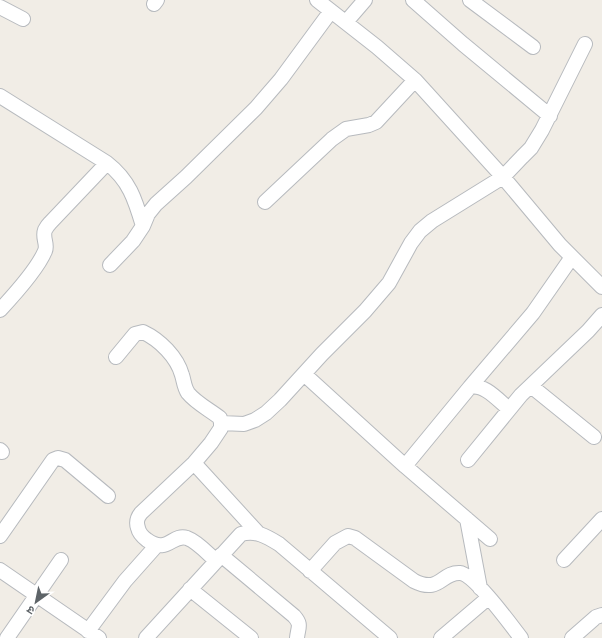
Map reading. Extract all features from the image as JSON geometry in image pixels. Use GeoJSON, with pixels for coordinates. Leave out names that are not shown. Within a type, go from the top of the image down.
{"type":"FeatureCollection","features":[{"type":"Feature","properties":{"kind":"street"},"geometry":{"type":"LineString","coordinates":[[317,0],[378,47],[415,80],[503,177],[572,257],[602,287]]}},
{"type":"Feature","properties":{"kind":"street"},"geometry":{"type":"LineString","coordinates":[[346,22],[365,0]]}},
{"type":"Feature","properties":{"kind":"street"},"geometry":{"type":"LineString","coordinates":[[412,0],[550,116]]}},
{"type":"Feature","properties":{"kind":"street"},"geometry":{"type":"LineString","coordinates":[[470,0],[533,47]]}},
{"type":"Feature","properties":{"kind":"street"},"geometry":{"type":"LineString","coordinates":[[0,7],[23,19]]}},
{"type":"Feature","properties":{"kind":"street"},"geometry":{"type":"LineString","coordinates":[[110,265],[133,240],[143,226],[148,214],[156,204],[186,177],[256,108],[281,80],[331,11]]}},
{"type":"Feature","properties":{"kind":"street"},"geometry":{"type":"LineString","coordinates":[[222,423],[244,424],[255,420],[266,413],[365,311],[389,283],[420,231],[432,221],[503,177],[531,148],[550,116],[585,44]]}},
{"type":"Feature","properties":{"kind":"street"},"geometry":{"type":"LineString","coordinates":[[266,202],[332,139],[346,129],[369,125],[376,122],[415,80]]}},
{"type":"Feature","properties":{"kind":"street"},"geometry":{"type":"LineString","coordinates":[[0,96],[116,170],[126,182],[135,199],[143,226]]}},
{"type":"Feature","properties":{"kind":"street"},"geometry":{"type":"LineString","coordinates":[[0,310],[41,260],[47,245],[44,236],[45,230],[50,223],[106,163]]}},
{"type":"Feature","properties":{"kind":"street"},"geometry":{"type":"LineString","coordinates":[[405,466],[533,313],[572,257]]}},
{"type":"Feature","properties":{"kind":"street"},"geometry":{"type":"LineString","coordinates":[[468,460],[509,409],[530,386],[588,331],[602,315]]}},
{"type":"Feature","properties":{"kind":"street"},"geometry":{"type":"LineString","coordinates":[[116,357],[135,334],[143,332],[148,334],[161,344],[172,356],[178,365],[182,374],[184,385],[188,392],[220,418],[222,423],[217,435],[194,463],[138,518],[138,529],[143,536],[157,546],[163,546],[179,538],[185,537],[192,540],[294,616],[300,627],[297,638]]}},
{"type":"Feature","properties":{"kind":"street"},"geometry":{"type":"LineString","coordinates":[[304,374],[405,466],[490,539]]}},
{"type":"Feature","properties":{"kind":"street"},"geometry":{"type":"LineString","coordinates":[[470,388],[475,386],[482,388],[509,409]]}},
{"type":"Feature","properties":{"kind":"street"},"geometry":{"type":"LineString","coordinates":[[530,386],[594,437]]}},
{"type":"Feature","properties":{"kind":"street"},"geometry":{"type":"LineString","coordinates":[[0,536],[53,460],[58,458],[65,460],[108,496]]}},
{"type":"Feature","properties":{"kind":"street"},"geometry":{"type":"LineString","coordinates":[[194,463],[258,533]]}},
{"type":"Feature","properties":{"kind":"street"},"geometry":{"type":"LineString","coordinates":[[467,519],[484,593]]}},
{"type":"Feature","properties":{"kind":"street"},"geometry":{"type":"LineString","coordinates":[[564,560],[602,519]]}},
{"type":"Feature","properties":{"kind":"street"},"geometry":{"type":"LineString","coordinates":[[146,638],[241,534],[248,532],[258,533],[279,544],[390,638]]}},
{"type":"Feature","properties":{"kind":"street"},"geometry":{"type":"LineString","coordinates":[[310,571],[335,543],[348,536],[355,538],[414,581],[422,585],[430,586],[451,575],[459,573],[466,575],[484,593],[521,638]]}},
{"type":"Feature","properties":{"kind":"street"},"geometry":{"type":"LineString","coordinates":[[0,570],[94,634],[125,582],[157,546]]}},
{"type":"Feature","properties":{"kind":"street"},"geometry":{"type":"LineString","coordinates":[[7,638],[61,560]]}},
{"type":"Feature","properties":{"kind":"street"},"geometry":{"type":"LineString","coordinates":[[190,589],[251,638]]}},
{"type":"Feature","properties":{"kind":"street"},"geometry":{"type":"LineString","coordinates":[[441,638],[484,593]]}},
{"type":"Feature","properties":{"kind":"street"},"geometry":{"type":"LineString","coordinates":[[572,638],[596,617],[602,615]]}}]}
